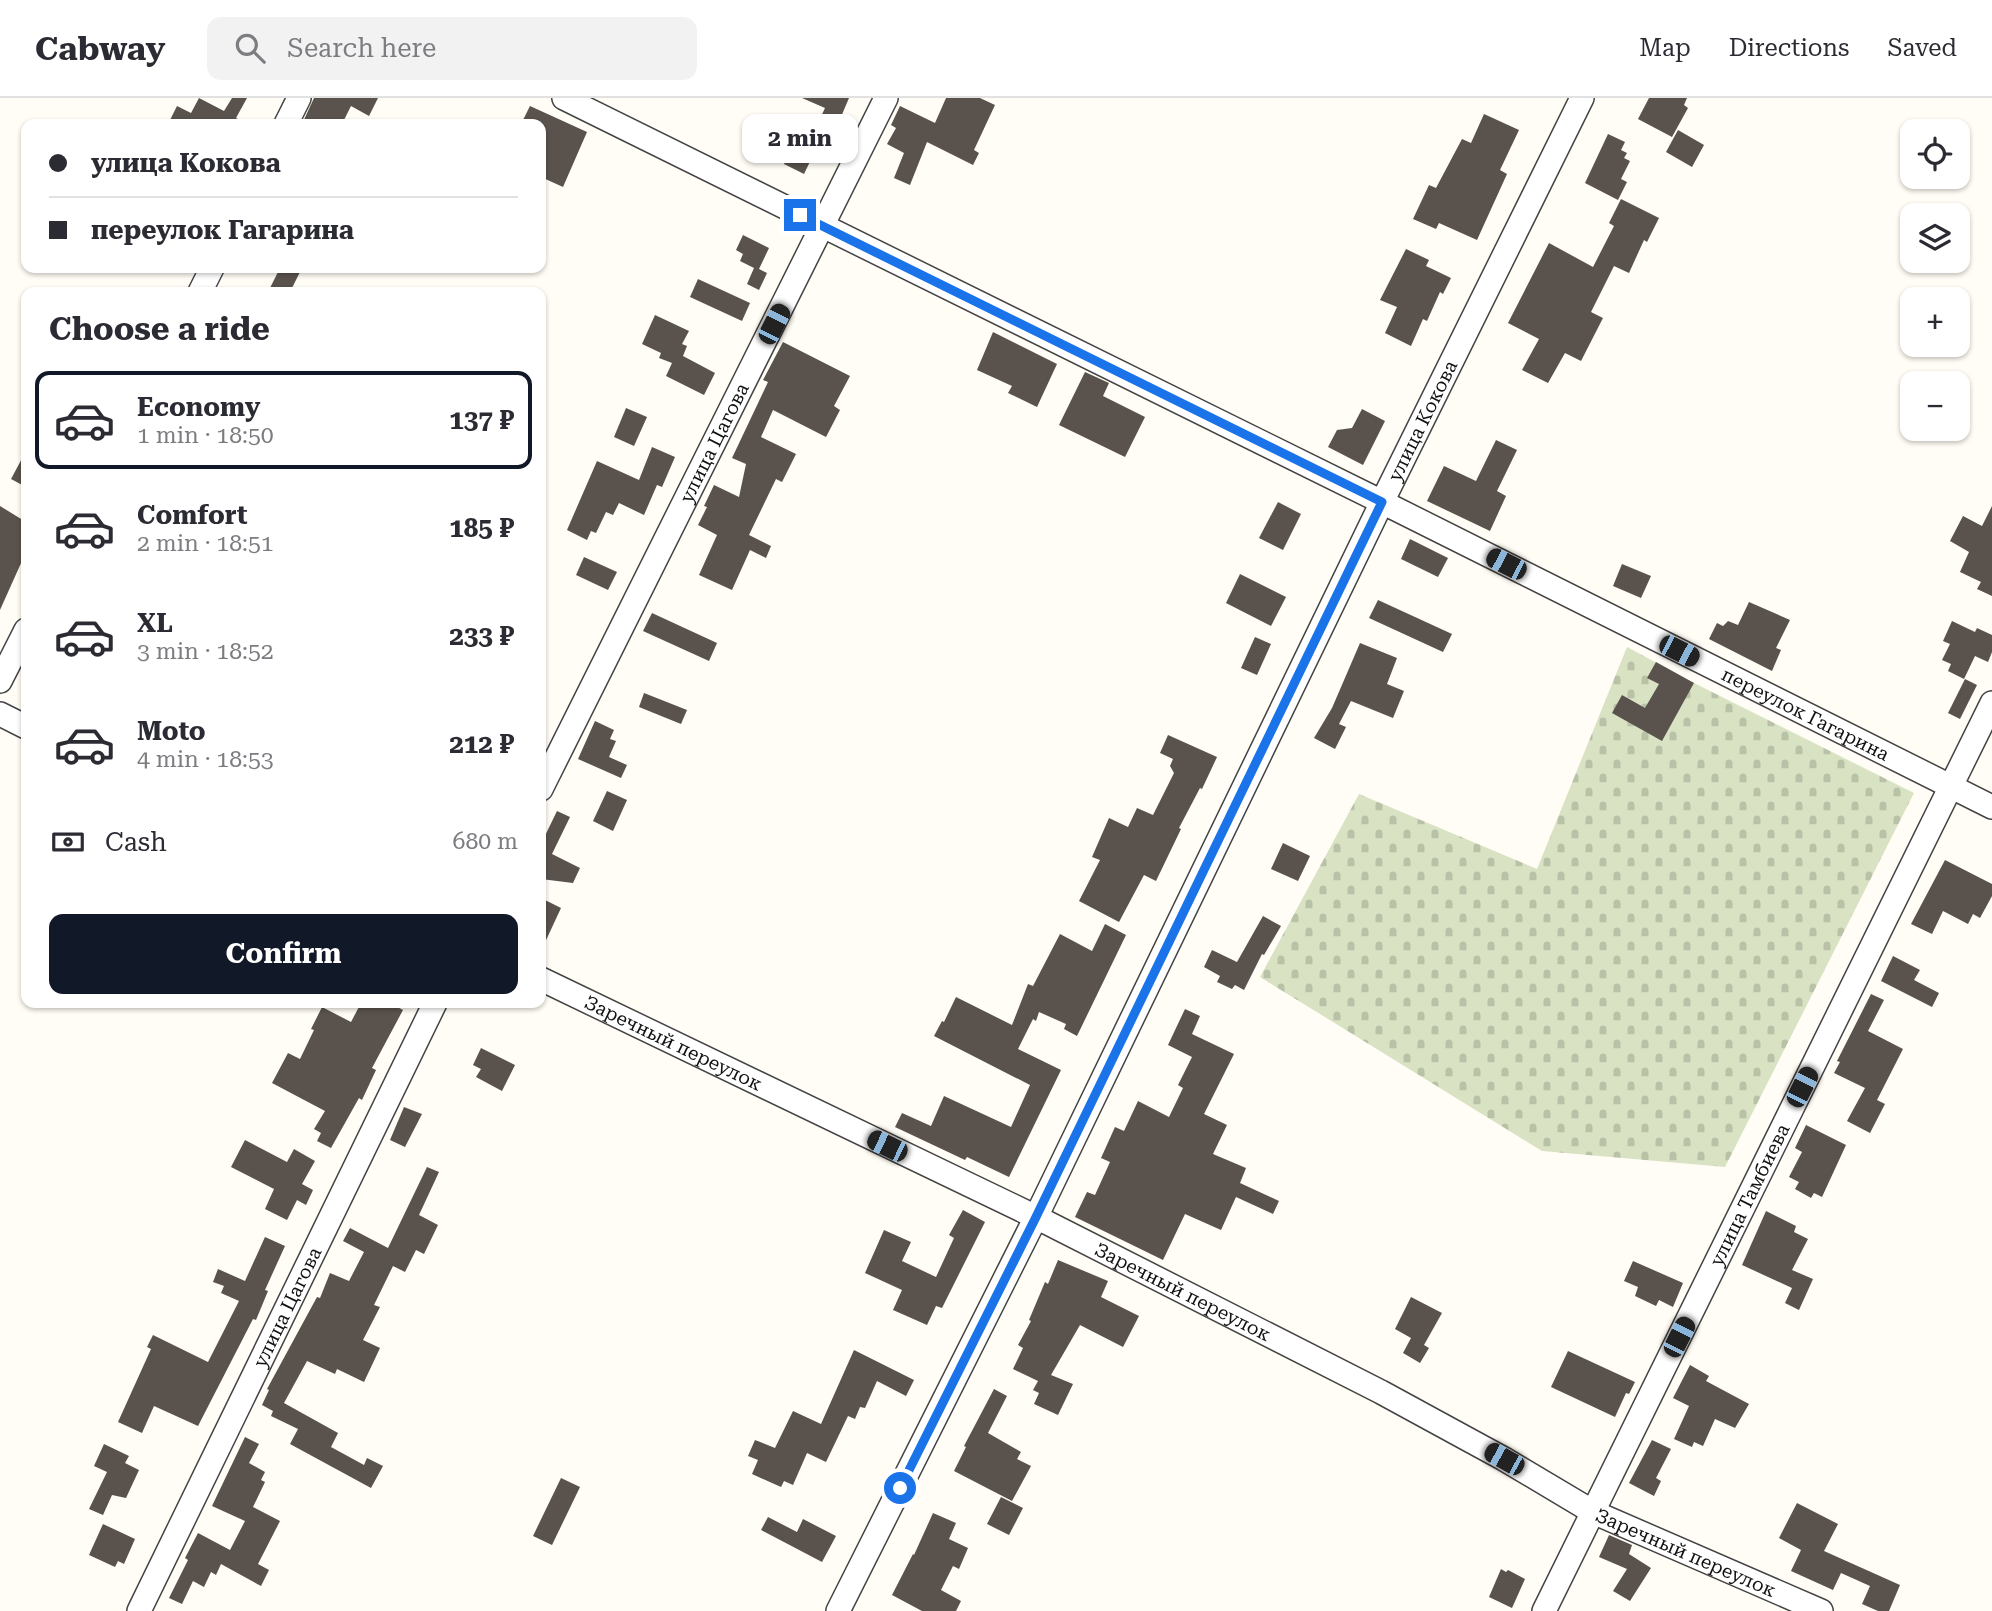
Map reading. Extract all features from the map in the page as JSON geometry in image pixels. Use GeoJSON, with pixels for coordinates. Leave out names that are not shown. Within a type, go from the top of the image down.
{"type":"FeatureCollection","features":[{"type":"Feature","properties":{"kind":"street"},"geometry":{"type":"LineString","coordinates":[[288,119],[299,98]]}},
{"type":"Feature","properties":{"kind":"street","name":"переулок Гагарина"},"geometry":{"type":"LineString","coordinates":[[564,98],[1992,807]]}},
{"type":"Feature","properties":{"kind":"street","name":"улица Цагова"},"geometry":{"type":"LineString","coordinates":[[546,779],[824,227],[886,98]]}},
{"type":"Feature","properties":{"kind":"street","name":"улица Кокова"},"geometry":{"type":"LineString","coordinates":[[838,1611],[1036,1217],[1382,502],[1582,98]]}},
{"type":"Feature","properties":{"kind":"street"},"geometry":{"type":"LineString","coordinates":[[0,681],[21,640]]}},
{"type":"Feature","properties":{"kind":"street","name":"улица Тамбиева"},"geometry":{"type":"LineString","coordinates":[[1544,1611],[1992,703]]}},
{"type":"Feature","properties":{"kind":"street"},"geometry":{"type":"LineString","coordinates":[[0,714],[21,724]]}},
{"type":"Feature","properties":{"kind":"street","name":"Заречный переулок"},"geometry":{"type":"LineString","coordinates":[[546,981],[1036,1217],[1381,1392],[1504,1459],[1592,1512],[1821,1611]]}},
{"type":"Feature","properties":{"kind":"street","name":"улица Цагова"},"geometry":{"type":"LineString","coordinates":[[139,1611],[433,1008]]}},
{"type":"Feature","properties":{"kind":"green space"},"geometry":{"type":"Polygon","coordinates":[[[1627,647],[1914,793],[1725,1167],[1542,1151],[1260,977],[1359,794],[1537,869],[1627,647]]]}},
{"type":"Feature","properties":{"kind":"building"},"geometry":{"type":"Polygon","coordinates":[[[199,98],[224,111],[232,98],[247,98],[238,119],[170,119],[177,106],[191,113],[199,98]]]}},
{"type":"Feature","properties":{"kind":"building"},"geometry":{"type":"Polygon","coordinates":[[[314,98],[378,98],[369,116],[351,106],[344,119],[304,119],[314,98]]]}},
{"type":"Feature","properties":{"kind":"building"},"geometry":{"type":"Polygon","coordinates":[[[802,98],[849,98],[829,145],[811,138],[825,108],[802,98]]]}},
{"type":"Feature","properties":{"kind":"building"},"geometry":{"type":"Polygon","coordinates":[[[946,98],[980,98],[995,105],[974,150],[979,153],[973,165],[927,142],[910,185],[894,178],[904,153],[887,144],[896,128],[891,125],[900,106],[935,123],[946,98]]]}},
{"type":"Feature","properties":{"kind":"building"},"geometry":{"type":"Polygon","coordinates":[[[1649,98],[1687,98],[1684,105],[1688,108],[1672,137],[1638,119],[1649,98]]]}},
{"type":"Feature","properties":{"kind":"building"},"geometry":{"type":"Polygon","coordinates":[[[530,106],[587,132],[563,187],[546,179],[546,119],[524,119],[530,106]]]}},
{"type":"Feature","properties":{"kind":"building"},"geometry":{"type":"Polygon","coordinates":[[[1484,114],[1519,130],[1500,170],[1507,174],[1477,240],[1439,223],[1436,229],[1413,219],[1429,185],[1436,188],[1462,139],[1471,143],[1484,114]]]}},
{"type":"Feature","properties":{"kind":"building"},"geometry":{"type":"Polygon","coordinates":[[[1678,130],[1704,145],[1692,167],[1666,152],[1678,130]]]}},
{"type":"Feature","properties":{"kind":"building"},"geometry":{"type":"Polygon","coordinates":[[[1608,134],[1625,142],[1621,150],[1627,153],[1624,158],[1630,161],[1621,179],[1627,182],[1618,200],[1585,183],[1608,134]]]}},
{"type":"Feature","properties":{"kind":"building"},"geometry":{"type":"Polygon","coordinates":[[[797,137],[817,147],[804,174],[784,164],[797,137]]]}},
{"type":"Feature","properties":{"kind":"building"},"geometry":{"type":"Polygon","coordinates":[[[1621,199],[1659,218],[1647,242],[1644,240],[1629,273],[1614,266],[1591,312],[1603,318],[1581,361],[1565,353],[1548,383],[1522,370],[1539,339],[1508,323],[1549,243],[1593,267],[1614,226],[1609,223],[1621,199]]]}},
{"type":"Feature","properties":{"kind":"building"},"geometry":{"type":"Polygon","coordinates":[[[743,235],[769,248],[759,269],[767,273],[759,290],[747,284],[754,268],[740,261],[743,254],[736,250],[743,235]]]}},
{"type":"Feature","properties":{"kind":"building"},"geometry":{"type":"Polygon","coordinates":[[[1406,249],[1429,260],[1426,266],[1451,278],[1443,294],[1440,292],[1427,321],[1423,319],[1411,346],[1385,333],[1397,307],[1380,300],[1406,249]]]}},
{"type":"Feature","properties":{"kind":"building"},"geometry":{"type":"Polygon","coordinates":[[[278,273],[300,273],[292,287],[270,287],[278,273]]]}},
{"type":"Feature","properties":{"kind":"building"},"geometry":{"type":"Polygon","coordinates":[[[698,279],[750,303],[742,321],[690,297],[698,279]]]}},
{"type":"Feature","properties":{"kind":"building"},"geometry":{"type":"Polygon","coordinates":[[[655,315],[689,331],[682,344],[687,346],[683,356],[715,373],[704,395],[666,376],[672,363],[659,358],[661,353],[642,344],[655,315]]]}},
{"type":"Feature","properties":{"kind":"building"},"geometry":{"type":"Polygon","coordinates":[[[993,332],[1057,364],[1037,407],[1008,393],[1012,386],[977,370],[993,332]]]}},
{"type":"Feature","properties":{"kind":"building"},"geometry":{"type":"Polygon","coordinates":[[[783,342],[850,376],[834,406],[840,410],[826,437],[773,410],[761,437],[796,454],[782,482],[776,479],[749,535],[771,546],[766,558],[750,550],[732,590],[699,575],[717,535],[698,525],[714,485],[739,497],[746,464],[732,458],[768,382],[763,380],[783,342]]]}},
{"type":"Feature","properties":{"kind":"building"},"geometry":{"type":"Polygon","coordinates":[[[1085,372],[1109,383],[1103,396],[1145,417],[1125,457],[1059,425],[1085,372]]]}},
{"type":"Feature","properties":{"kind":"building"},"geometry":{"type":"Polygon","coordinates":[[[626,408],[647,417],[634,446],[614,437],[626,408]]]}},
{"type":"Feature","properties":{"kind":"building"},"geometry":{"type":"Polygon","coordinates":[[[1362,409],[1385,421],[1363,465],[1328,447],[1337,430],[1352,428],[1362,409]]]}},
{"type":"Feature","properties":{"kind":"building"},"geometry":{"type":"Polygon","coordinates":[[[1496,440],[1517,450],[1497,491],[1506,496],[1490,531],[1427,501],[1444,466],[1476,481],[1496,440]]]}},
{"type":"Feature","properties":{"kind":"building"},"geometry":{"type":"Polygon","coordinates":[[[652,447],[675,457],[662,487],[657,485],[644,515],[619,503],[613,515],[606,512],[596,533],[591,531],[587,540],[567,530],[597,461],[639,480],[652,447]]]}},
{"type":"Feature","properties":{"kind":"building"},"geometry":{"type":"Polygon","coordinates":[[[21,460],[21,484],[11,479],[21,460]]]}},
{"type":"Feature","properties":{"kind":"building"},"geometry":{"type":"Polygon","coordinates":[[[1278,502],[1301,514],[1283,550],[1259,538],[1278,502]]]}},
{"type":"Feature","properties":{"kind":"building"},"geometry":{"type":"Polygon","coordinates":[[[0,506],[21,519],[21,563],[0,610],[0,506]]]}},
{"type":"Feature","properties":{"kind":"building"},"geometry":{"type":"Polygon","coordinates":[[[1992,506],[1992,596],[1977,589],[1981,582],[1960,572],[1969,552],[1950,541],[1963,516],[1982,526],[1992,506]]]}},
{"type":"Feature","properties":{"kind":"building"},"geometry":{"type":"Polygon","coordinates":[[[1410,539],[1448,558],[1438,577],[1401,559],[1410,539]]]}},
{"type":"Feature","properties":{"kind":"building"},"geometry":{"type":"Polygon","coordinates":[[[584,557],[617,572],[608,590],[576,575],[584,557]]]}},
{"type":"Feature","properties":{"kind":"building"},"geometry":{"type":"Polygon","coordinates":[[[1622,564],[1651,576],[1641,598],[1613,586],[1622,564]]]}},
{"type":"Feature","properties":{"kind":"building"},"geometry":{"type":"Polygon","coordinates":[[[1240,574],[1286,597],[1271,626],[1226,603],[1240,574]]]}},
{"type":"Feature","properties":{"kind":"building"},"geometry":{"type":"Polygon","coordinates":[[[1378,600],[1452,634],[1443,652],[1369,618],[1378,600]]]}},
{"type":"Feature","properties":{"kind":"building"},"geometry":{"type":"Polygon","coordinates":[[[1749,602],[1790,620],[1776,648],[1781,650],[1772,671],[1709,639],[1717,623],[1723,626],[1728,621],[1738,625],[1749,602]]]}},
{"type":"Feature","properties":{"kind":"building"},"geometry":{"type":"Polygon","coordinates":[[[652,613],[717,643],[709,661],[643,631],[652,613]]]}},
{"type":"Feature","properties":{"kind":"building"},"geometry":{"type":"Polygon","coordinates":[[[1952,621],[1975,632],[1977,628],[1992,635],[1992,652],[1988,662],[1975,656],[1964,679],[1948,671],[1951,664],[1942,660],[1950,644],[1943,641],[1952,621]]]}},
{"type":"Feature","properties":{"kind":"building"},"geometry":{"type":"Polygon","coordinates":[[[1255,637],[1271,644],[1257,675],[1241,668],[1255,637]]]}},
{"type":"Feature","properties":{"kind":"building"},"geometry":{"type":"Polygon","coordinates":[[[1360,643],[1397,658],[1387,684],[1404,691],[1393,718],[1351,701],[1339,724],[1346,727],[1335,749],[1314,738],[1332,708],[1360,643]]]}},
{"type":"Feature","properties":{"kind":"building"},"geometry":{"type":"Polygon","coordinates":[[[1656,662],[1694,683],[1662,741],[1612,713],[1622,695],[1645,708],[1659,684],[1647,678],[1656,662]]]}},
{"type":"Feature","properties":{"kind":"building"},"geometry":{"type":"Polygon","coordinates":[[[1965,679],[1977,685],[1960,719],[1948,713],[1965,679]]]}},
{"type":"Feature","properties":{"kind":"building"},"geometry":{"type":"Polygon","coordinates":[[[644,693],[687,710],[681,724],[639,707],[644,693]]]}},
{"type":"Feature","properties":{"kind":"building"},"geometry":{"type":"Polygon","coordinates":[[[595,721],[614,730],[610,739],[616,741],[609,757],[627,765],[621,778],[578,759],[595,721]]]}},
{"type":"Feature","properties":{"kind":"building"},"geometry":{"type":"Polygon","coordinates":[[[1168,735],[1217,757],[1179,828],[1181,829],[1156,881],[1144,875],[1119,922],[1079,901],[1100,860],[1092,857],[1109,818],[1128,827],[1137,808],[1153,815],[1174,773],[1170,766],[1173,759],[1160,753],[1168,735]]]}},
{"type":"Feature","properties":{"kind":"building"},"geometry":{"type":"Polygon","coordinates":[[[607,791],[627,800],[613,831],[593,821],[607,791]]]}},
{"type":"Feature","properties":{"kind":"building"},"geometry":{"type":"Polygon","coordinates":[[[557,811],[570,817],[552,854],[580,868],[573,883],[546,880],[546,834],[557,811]]]}},
{"type":"Feature","properties":{"kind":"building"},"geometry":{"type":"Polygon","coordinates":[[[1283,843],[1310,856],[1298,881],[1271,869],[1283,843]]]}},
{"type":"Feature","properties":{"kind":"building"},"geometry":{"type":"Polygon","coordinates":[[[1945,860],[1992,884],[1992,896],[1980,918],[1973,914],[1968,924],[1943,911],[1932,934],[1911,924],[1945,860]]]}},
{"type":"Feature","properties":{"kind":"building"},"geometry":{"type":"Polygon","coordinates":[[[546,900],[561,908],[546,940],[546,900]]]}},
{"type":"Feature","properties":{"kind":"building"},"geometry":{"type":"Polygon","coordinates":[[[1263,916],[1281,926],[1264,955],[1262,954],[1244,990],[1235,985],[1232,989],[1217,982],[1220,976],[1204,967],[1212,950],[1237,962],[1263,916]]]}},
{"type":"Feature","properties":{"kind":"building"},"geometry":{"type":"Polygon","coordinates":[[[1105,924],[1126,935],[1077,1036],[1064,1029],[1066,1024],[1039,1012],[1018,1049],[1061,1070],[1009,1177],[967,1157],[965,1160],[895,1127],[902,1113],[931,1126],[944,1096],[1011,1127],[1030,1085],[934,1036],[956,997],[1012,1025],[1028,984],[1033,986],[1060,934],[1092,951],[1105,924]]]}},
{"type":"Feature","properties":{"kind":"building"},"geometry":{"type":"Polygon","coordinates":[[[1893,956],[1920,970],[1914,980],[1939,993],[1932,1007],[1881,981],[1893,956]]]}},
{"type":"Feature","properties":{"kind":"building"},"geometry":{"type":"Polygon","coordinates":[[[1871,994],[1884,1000],[1868,1031],[1903,1049],[1877,1100],[1885,1104],[1870,1133],[1847,1121],[1865,1088],[1834,1073],[1840,1062],[1837,1061],[1871,994]]]}},
{"type":"Feature","properties":{"kind":"building"},"geometry":{"type":"Polygon","coordinates":[[[322,1008],[351,1022],[358,1008],[403,1010],[372,1068],[376,1070],[362,1100],[359,1098],[331,1148],[317,1141],[321,1133],[314,1129],[325,1111],[272,1083],[288,1053],[300,1059],[322,1008]]]}},
{"type":"Feature","properties":{"kind":"building"},"geometry":{"type":"Polygon","coordinates":[[[1185,1009],[1200,1016],[1192,1034],[1234,1054],[1204,1114],[1227,1125],[1213,1154],[1246,1168],[1240,1183],[1279,1201],[1273,1214],[1236,1197],[1221,1230],[1185,1214],[1163,1260],[1075,1217],[1087,1192],[1095,1195],[1110,1162],[1101,1158],[1115,1127],[1124,1131],[1138,1101],[1169,1117],[1183,1088],[1178,1085],[1192,1057],[1168,1045],[1185,1009]]]}},
{"type":"Feature","properties":{"kind":"building"},"geometry":{"type":"Polygon","coordinates":[[[481,1048],[515,1065],[502,1091],[476,1077],[481,1069],[473,1065],[481,1048]]]}},
{"type":"Feature","properties":{"kind":"building"},"geometry":{"type":"Polygon","coordinates":[[[404,1107],[422,1114],[405,1147],[390,1140],[404,1107]]]}},
{"type":"Feature","properties":{"kind":"building"},"geometry":{"type":"Polygon","coordinates":[[[1806,1125],[1846,1145],[1822,1197],[1814,1193],[1811,1198],[1795,1189],[1799,1182],[1789,1177],[1802,1152],[1795,1148],[1806,1125]]]}},
{"type":"Feature","properties":{"kind":"building"},"geometry":{"type":"Polygon","coordinates":[[[245,1140],[287,1162],[294,1149],[315,1161],[302,1184],[313,1190],[306,1205],[297,1200],[287,1220],[265,1209],[274,1189],[231,1167],[245,1140]]]}},
{"type":"Feature","properties":{"kind":"building"},"geometry":{"type":"Polygon","coordinates":[[[427,1167],[439,1172],[419,1215],[438,1225],[424,1254],[416,1250],[405,1272],[393,1266],[374,1305],[380,1307],[363,1340],[380,1348],[364,1382],[337,1369],[335,1374],[307,1361],[284,1403],[338,1433],[331,1447],[364,1465],[367,1458],[383,1466],[371,1488],[290,1444],[298,1429],[271,1416],[273,1411],[262,1405],[269,1390],[267,1389],[317,1297],[320,1298],[330,1273],[349,1281],[364,1252],[343,1241],[350,1228],[388,1248],[427,1167]]]}},
{"type":"Feature","properties":{"kind":"building"},"geometry":{"type":"Polygon","coordinates":[[[963,1210],[985,1222],[942,1308],[936,1306],[927,1325],[893,1310],[902,1290],[865,1273],[884,1230],[911,1242],[902,1261],[936,1277],[954,1238],[949,1235],[963,1210]]]}},
{"type":"Feature","properties":{"kind":"building"},"geometry":{"type":"Polygon","coordinates":[[[1766,1211],[1796,1226],[1794,1232],[1808,1239],[1792,1270],[1813,1279],[1799,1310],[1785,1303],[1792,1288],[1742,1265],[1766,1211]]]}},
{"type":"Feature","properties":{"kind":"building"},"geometry":{"type":"Polygon","coordinates":[[[265,1237],[285,1246],[265,1290],[268,1291],[256,1320],[253,1319],[198,1426],[154,1406],[142,1433],[118,1422],[151,1349],[147,1347],[153,1335],[208,1362],[239,1301],[221,1293],[224,1286],[213,1282],[218,1269],[245,1281],[265,1237]]]}},
{"type":"Feature","properties":{"kind":"building"},"geometry":{"type":"Polygon","coordinates":[[[1058,1260],[1108,1281],[1101,1297],[1139,1316],[1123,1347],[1080,1325],[1051,1375],[1073,1384],[1058,1415],[1034,1404],[1039,1393],[1033,1390],[1038,1381],[1013,1369],[1023,1348],[1018,1345],[1031,1321],[1029,1320],[1045,1282],[1048,1284],[1058,1260]]]}},
{"type":"Feature","properties":{"kind":"building"},"geometry":{"type":"Polygon","coordinates":[[[1633,1261],[1683,1283],[1673,1307],[1659,1300],[1656,1306],[1635,1296],[1638,1287],[1624,1281],[1633,1261]]]}},
{"type":"Feature","properties":{"kind":"building"},"geometry":{"type":"Polygon","coordinates":[[[1411,1297],[1442,1313],[1424,1345],[1429,1348],[1420,1363],[1403,1353],[1411,1338],[1395,1329],[1411,1297]]]}},
{"type":"Feature","properties":{"kind":"building"},"geometry":{"type":"Polygon","coordinates":[[[854,1350],[914,1380],[906,1396],[877,1381],[865,1408],[860,1407],[855,1419],[848,1416],[826,1462],[807,1453],[793,1485],[784,1481],[781,1487],[752,1474],[758,1460],[748,1456],[755,1440],[775,1448],[793,1411],[821,1424],[854,1350]]]}},
{"type":"Feature","properties":{"kind":"building"},"geometry":{"type":"Polygon","coordinates":[[[1568,1351],[1635,1382],[1629,1394],[1626,1393],[1615,1417],[1551,1387],[1568,1351]]]}},
{"type":"Feature","properties":{"kind":"building"},"geometry":{"type":"Polygon","coordinates":[[[1690,1365],[1709,1376],[1706,1381],[1749,1404],[1735,1428],[1715,1419],[1703,1446],[1694,1442],[1692,1447],[1674,1439],[1689,1406],[1673,1398],[1690,1365]]]}},
{"type":"Feature","properties":{"kind":"building"},"geometry":{"type":"Polygon","coordinates":[[[994,1389],[1007,1396],[988,1433],[1021,1452],[1017,1459],[1031,1466],[1012,1501],[954,1471],[994,1389]]]}},
{"type":"Feature","properties":{"kind":"building"},"geometry":{"type":"Polygon","coordinates":[[[245,1437],[259,1444],[249,1463],[265,1472],[261,1480],[265,1482],[253,1507],[280,1521],[258,1564],[269,1570],[261,1586],[221,1564],[216,1575],[211,1572],[204,1587],[193,1581],[182,1604],[169,1598],[198,1533],[230,1550],[245,1521],[212,1506],[245,1437]]]}},
{"type":"Feature","properties":{"kind":"building"},"geometry":{"type":"Polygon","coordinates":[[[1652,1440],[1671,1449],[1656,1478],[1661,1481],[1654,1496],[1629,1483],[1652,1440]]]}},
{"type":"Feature","properties":{"kind":"building"},"geometry":{"type":"Polygon","coordinates":[[[104,1444],[129,1456],[125,1463],[139,1470],[126,1498],[112,1495],[103,1515],[89,1509],[107,1472],[94,1466],[104,1444]]]}},
{"type":"Feature","properties":{"kind":"building"},"geometry":{"type":"Polygon","coordinates":[[[561,1478],[580,1487],[552,1545],[533,1536],[561,1478]]]}},
{"type":"Feature","properties":{"kind":"building"},"geometry":{"type":"Polygon","coordinates":[[[1001,1497],[1023,1508],[1009,1535],[987,1524],[1001,1497]]]}},
{"type":"Feature","properties":{"kind":"building"},"geometry":{"type":"Polygon","coordinates":[[[1797,1503],[1838,1524],[1824,1551],[1900,1585],[1889,1611],[1878,1611],[1862,1604],[1870,1586],[1841,1573],[1833,1590],[1791,1571],[1801,1550],[1779,1538],[1797,1503]]]}},
{"type":"Feature","properties":{"kind":"building"},"geometry":{"type":"Polygon","coordinates":[[[933,1513],[956,1523],[949,1539],[968,1548],[959,1569],[953,1566],[941,1590],[961,1601],[956,1611],[922,1611],[892,1595],[933,1513]]]}},
{"type":"Feature","properties":{"kind":"building"},"geometry":{"type":"Polygon","coordinates":[[[768,1517],[797,1532],[803,1519],[836,1536],[822,1562],[761,1530],[768,1517]]]}},
{"type":"Feature","properties":{"kind":"building"},"geometry":{"type":"Polygon","coordinates":[[[103,1524],[135,1539],[124,1564],[118,1561],[115,1567],[89,1555],[103,1524]]]}},
{"type":"Feature","properties":{"kind":"building"},"geometry":{"type":"Polygon","coordinates":[[[1609,1535],[1632,1545],[1629,1554],[1651,1568],[1630,1601],[1613,1591],[1627,1569],[1599,1557],[1609,1535]]]}},
{"type":"Feature","properties":{"kind":"building"},"geometry":{"type":"Polygon","coordinates":[[[1501,1569],[1525,1579],[1512,1608],[1489,1597],[1501,1569]]]}},
{"type":"Feature","properties":{"kind":"route"},"geometry":{"type":"LineString","coordinates":[[800,215],[1382,502],[1036,1217],[900,1488]]}}]}
